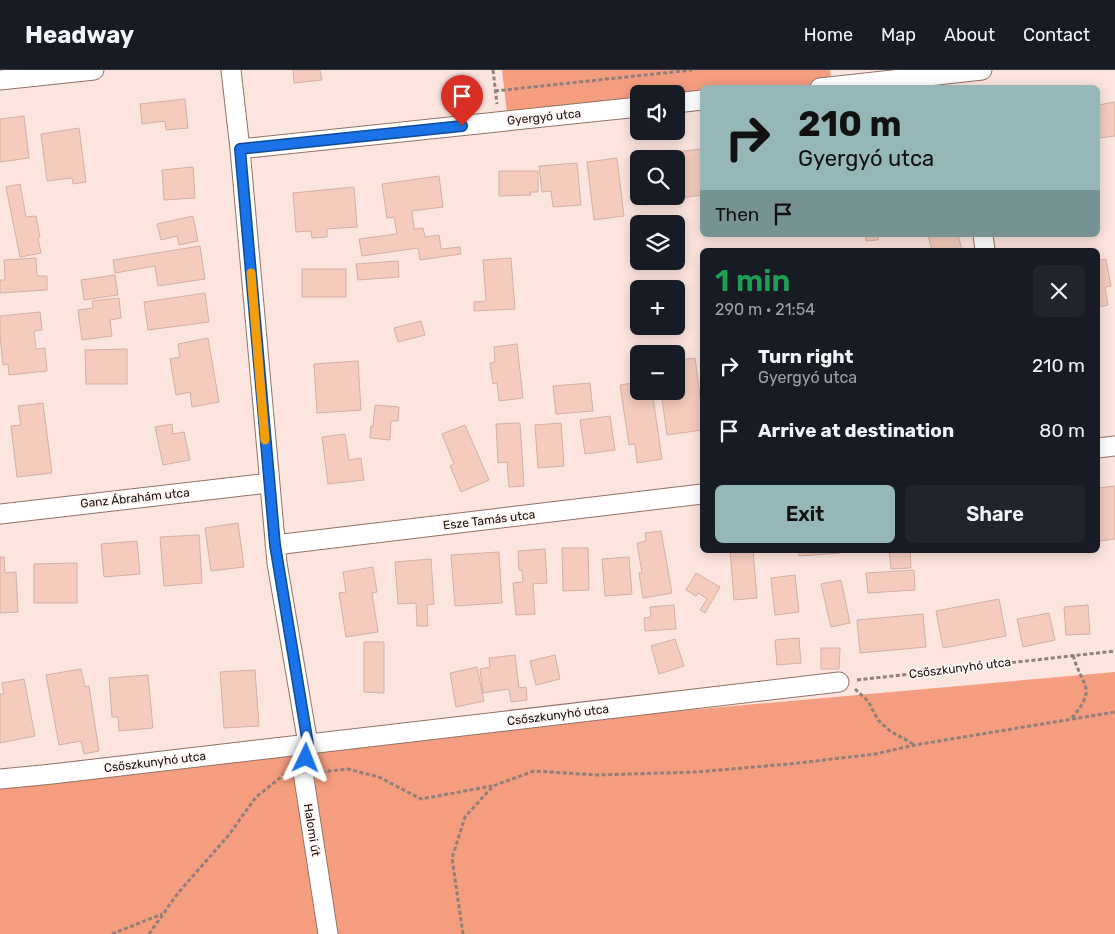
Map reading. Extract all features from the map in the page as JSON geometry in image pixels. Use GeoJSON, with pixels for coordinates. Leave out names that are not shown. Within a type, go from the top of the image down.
{"type":"FeatureCollection","features":[{"type":"Feature","properties":{"kind":"street"},"geometry":{"type":"LineString","coordinates":[[0,80],[94,70]]}},
{"type":"Feature","properties":{"kind":"street","name":"Halomi út"},"geometry":{"type":"LineString","coordinates":[[231,70],[240,149],[275,545],[308,744],[303,774],[328,934]]}},
{"type":"Feature","properties":{"kind":"street"},"geometry":{"type":"LineString","coordinates":[[827,81],[971,77]]}},
{"type":"Feature","properties":{"kind":"street"},"geometry":{"type":"LineString","coordinates":[[685,102],[700,100]]}},
{"type":"Feature","properties":{"kind":"street","name":"Gyergyó utca"},"geometry":{"type":"LineString","coordinates":[[240,149],[630,108]]}},
{"type":"Feature","properties":{"kind":"street"},"geometry":{"type":"LineString","coordinates":[[1100,448],[1115,446]]}},
{"type":"Feature","properties":{"kind":"street","name":"Ganz Ábrahám utca"},"geometry":{"type":"LineString","coordinates":[[0,514],[269,483]]}},
{"type":"Feature","properties":{"kind":"street","name":"Esze Tamás utca"},"geometry":{"type":"LineString","coordinates":[[275,545],[700,494]]}},
{"type":"Feature","properties":{"kind":"street","name":"Csőszkunyhó utca"},"geometry":{"type":"LineString","coordinates":[[0,779],[839,682]]}},
{"type":"Feature","properties":{"kind":"path"},"geometry":{"type":"LineString","coordinates":[[493,70],[499,122]]}},
{"type":"Feature","properties":{"kind":"path"},"geometry":{"type":"LineString","coordinates":[[495,91],[692,70]]}},
{"type":"Feature","properties":{"kind":"path","name":"Csőszkunyhó utca"},"geometry":{"type":"LineString","coordinates":[[839,682],[1115,650]]}},
{"type":"Feature","properties":{"kind":"path"},"geometry":{"type":"LineString","coordinates":[[1072,719],[1086,698],[1087,688],[1073,655]]}},
{"type":"Feature","properties":{"kind":"path"},"geometry":{"type":"LineString","coordinates":[[839,682],[852,686],[868,701],[878,720],[890,732],[915,745]]}},
{"type":"Feature","properties":{"kind":"path"},"geometry":{"type":"LineString","coordinates":[[149,934],[178,893],[228,836],[256,797],[287,773],[303,774],[348,769],[379,777],[422,799],[493,786],[534,771],[597,775],[696,772],[789,764],[875,754],[915,745],[1115,712]]}},
{"type":"Feature","properties":{"kind":"path"},"geometry":{"type":"LineString","coordinates":[[463,934],[452,858],[465,817],[493,786]]}},
{"type":"Feature","properties":{"kind":"path"},"geometry":{"type":"LineString","coordinates":[[112,934],[163,914]]}},
{"type":"Feature","properties":{"kind":"shaded area"},"geometry":{"type":"Polygon","coordinates":[[[502,70],[830,70],[832,85],[700,85],[700,100],[685,96],[685,85],[630,85],[630,108],[508,121],[502,70]]]}},
{"type":"Feature","properties":{"kind":"shaded area"},"geometry":{"type":"Polygon","coordinates":[[[1115,672],[1115,934],[0,934],[0,779],[308,744],[1115,672]]]}},
{"type":"Feature","properties":{"kind":"building"},"geometry":{"type":"Polygon","coordinates":[[[293,70],[320,70],[322,80],[294,83],[293,70]]]}},
{"type":"Feature","properties":{"kind":"building"},"geometry":{"type":"Polygon","coordinates":[[[185,99],[188,128],[166,130],[165,121],[142,124],[140,104],[185,99]]]}},
{"type":"Feature","properties":{"kind":"building"},"geometry":{"type":"Polygon","coordinates":[[[1115,102],[1115,136],[1100,138],[1100,105],[1115,102]]]}},
{"type":"Feature","properties":{"kind":"building"},"geometry":{"type":"Polygon","coordinates":[[[24,116],[29,158],[0,162],[0,119],[24,116]]]}},
{"type":"Feature","properties":{"kind":"building"},"geometry":{"type":"Polygon","coordinates":[[[79,128],[86,182],[73,184],[72,178],[47,181],[41,134],[79,128]]]}},
{"type":"Feature","properties":{"kind":"building"},"geometry":{"type":"Polygon","coordinates":[[[700,149],[700,195],[685,197],[685,151],[700,149]]]}},
{"type":"Feature","properties":{"kind":"building"},"geometry":{"type":"Polygon","coordinates":[[[617,158],[624,216],[594,220],[587,162],[617,158]]]}},
{"type":"Feature","properties":{"kind":"building"},"geometry":{"type":"Polygon","coordinates":[[[577,163],[581,205],[553,207],[551,191],[542,192],[539,166],[577,163]]]}},
{"type":"Feature","properties":{"kind":"building"},"geometry":{"type":"Polygon","coordinates":[[[193,167],[195,198],[164,200],[162,170],[193,167]]]}},
{"type":"Feature","properties":{"kind":"building"},"geometry":{"type":"Polygon","coordinates":[[[499,171],[538,171],[538,192],[530,192],[531,195],[499,196],[499,171]]]}},
{"type":"Feature","properties":{"kind":"building"},"geometry":{"type":"Polygon","coordinates":[[[439,176],[443,207],[412,211],[414,229],[423,228],[425,237],[439,235],[441,249],[460,247],[461,254],[420,260],[418,248],[362,256],[359,239],[397,234],[394,217],[387,218],[382,184],[439,176]]]}},
{"type":"Feature","properties":{"kind":"building"},"geometry":{"type":"Polygon","coordinates":[[[20,184],[26,217],[36,216],[41,253],[20,257],[6,187],[20,184]]]}},
{"type":"Feature","properties":{"kind":"building"},"geometry":{"type":"Polygon","coordinates":[[[354,187],[357,227],[327,229],[327,237],[312,238],[311,231],[296,232],[293,193],[354,187]]]}},
{"type":"Feature","properties":{"kind":"building"},"geometry":{"type":"Polygon","coordinates":[[[193,216],[198,241],[179,245],[177,236],[161,240],[157,224],[193,216]]]}},
{"type":"Feature","properties":{"kind":"building"},"geometry":{"type":"Polygon","coordinates":[[[866,237],[878,237],[878,240],[866,241],[866,237]]]}},
{"type":"Feature","properties":{"kind":"building"},"geometry":{"type":"Polygon","coordinates":[[[929,237],[959,237],[961,248],[931,248],[929,237]]]}},
{"type":"Feature","properties":{"kind":"building"},"geometry":{"type":"Polygon","coordinates":[[[200,246],[205,279],[158,286],[155,266],[115,273],[113,260],[200,246]]]}},
{"type":"Feature","properties":{"kind":"building"},"geometry":{"type":"Polygon","coordinates":[[[36,258],[37,276],[47,276],[47,290],[0,293],[0,280],[5,280],[4,260],[36,258]]]}},
{"type":"Feature","properties":{"kind":"building"},"geometry":{"type":"Polygon","coordinates":[[[511,258],[515,309],[474,311],[474,302],[486,301],[483,260],[511,258]]]}},
{"type":"Feature","properties":{"kind":"building"},"geometry":{"type":"Polygon","coordinates":[[[1106,259],[1111,286],[1105,287],[1108,305],[1100,307],[1100,260],[1106,259]]]}},
{"type":"Feature","properties":{"kind":"building"},"geometry":{"type":"Polygon","coordinates":[[[398,261],[399,277],[358,280],[356,264],[398,261]]]}},
{"type":"Feature","properties":{"kind":"building"},"geometry":{"type":"Polygon","coordinates":[[[302,269],[346,269],[346,297],[302,297],[302,269]]]}},
{"type":"Feature","properties":{"kind":"building"},"geometry":{"type":"Polygon","coordinates":[[[115,275],[118,295],[84,300],[81,280],[115,275]]]}},
{"type":"Feature","properties":{"kind":"building"},"geometry":{"type":"Polygon","coordinates":[[[205,293],[209,322],[148,330],[144,302],[205,293]]]}},
{"type":"Feature","properties":{"kind":"building"},"geometry":{"type":"Polygon","coordinates":[[[119,298],[121,318],[110,320],[112,336],[82,340],[78,310],[93,308],[92,301],[119,298]]]}},
{"type":"Feature","properties":{"kind":"building"},"geometry":{"type":"Polygon","coordinates":[[[40,312],[42,330],[34,331],[36,349],[45,348],[47,371],[9,375],[8,364],[3,365],[0,316],[40,312]]]}},
{"type":"Feature","properties":{"kind":"building"},"geometry":{"type":"Polygon","coordinates":[[[421,321],[425,335],[398,342],[394,328],[421,321]]]}},
{"type":"Feature","properties":{"kind":"building"},"geometry":{"type":"Polygon","coordinates":[[[208,338],[219,402],[192,407],[190,392],[176,395],[170,359],[180,357],[178,344],[208,338]]]}},
{"type":"Feature","properties":{"kind":"building"},"geometry":{"type":"Polygon","coordinates":[[[517,344],[523,398],[499,401],[497,383],[493,384],[490,363],[495,362],[494,347],[517,344]]]}},
{"type":"Feature","properties":{"kind":"building"},"geometry":{"type":"Polygon","coordinates":[[[127,349],[127,384],[86,384],[85,350],[127,349]]]}},
{"type":"Feature","properties":{"kind":"building"},"geometry":{"type":"Polygon","coordinates":[[[695,358],[700,396],[700,430],[667,435],[662,400],[685,400],[685,359],[695,358]]]}},
{"type":"Feature","properties":{"kind":"building"},"geometry":{"type":"Polygon","coordinates":[[[358,361],[361,410],[317,413],[314,364],[358,361]]]}},
{"type":"Feature","properties":{"kind":"building"},"geometry":{"type":"Polygon","coordinates":[[[590,383],[593,411],[556,414],[553,386],[590,383]]]}},
{"type":"Feature","properties":{"kind":"building"},"geometry":{"type":"Polygon","coordinates":[[[630,383],[630,400],[653,400],[662,459],[637,463],[635,444],[629,445],[620,385],[630,383]]]}},
{"type":"Feature","properties":{"kind":"building"},"geometry":{"type":"Polygon","coordinates":[[[43,403],[52,473],[17,477],[11,426],[21,425],[18,406],[43,403]]]}},
{"type":"Feature","properties":{"kind":"building"},"geometry":{"type":"Polygon","coordinates":[[[375,405],[399,407],[398,421],[391,421],[390,440],[370,438],[375,405]]]}},
{"type":"Feature","properties":{"kind":"building"},"geometry":{"type":"Polygon","coordinates":[[[610,416],[615,450],[585,454],[580,420],[610,416]]]}},
{"type":"Feature","properties":{"kind":"building"},"geometry":{"type":"Polygon","coordinates":[[[520,423],[524,486],[509,487],[507,462],[498,463],[496,424],[520,423]]]}},
{"type":"Feature","properties":{"kind":"building"},"geometry":{"type":"Polygon","coordinates":[[[561,423],[564,466],[538,468],[535,425],[561,423]]]}},
{"type":"Feature","properties":{"kind":"building"},"geometry":{"type":"Polygon","coordinates":[[[172,424],[173,434],[184,432],[190,460],[163,465],[155,427],[172,424]]]}},
{"type":"Feature","properties":{"kind":"building"},"geometry":{"type":"Polygon","coordinates":[[[465,425],[489,480],[461,492],[450,466],[454,464],[442,434],[465,425]]]}},
{"type":"Feature","properties":{"kind":"building"},"geometry":{"type":"Polygon","coordinates":[[[345,434],[349,460],[361,458],[364,480],[328,484],[322,437],[345,434]]]}},
{"type":"Feature","properties":{"kind":"building"},"geometry":{"type":"Polygon","coordinates":[[[1115,486],[1115,539],[1100,541],[1100,488],[1115,486]]]}},
{"type":"Feature","properties":{"kind":"building"},"geometry":{"type":"Polygon","coordinates":[[[238,523],[244,567],[211,571],[205,528],[238,523]]]}},
{"type":"Feature","properties":{"kind":"building"},"geometry":{"type":"Polygon","coordinates":[[[661,531],[672,593],[643,598],[639,573],[642,573],[637,543],[646,541],[645,533],[661,531]]]}},
{"type":"Feature","properties":{"kind":"building"},"geometry":{"type":"Polygon","coordinates":[[[199,535],[202,583],[164,586],[160,537],[199,535]]]}},
{"type":"Feature","properties":{"kind":"building"},"geometry":{"type":"Polygon","coordinates":[[[137,541],[140,574],[104,577],[101,544],[137,541]]]}},
{"type":"Feature","properties":{"kind":"building"},"geometry":{"type":"Polygon","coordinates":[[[562,548],[588,548],[589,590],[563,591],[562,548]]]}},
{"type":"Feature","properties":{"kind":"building"},"geometry":{"type":"Polygon","coordinates":[[[545,549],[547,583],[533,584],[535,614],[516,615],[513,583],[523,582],[522,570],[519,570],[518,551],[545,549]]]}},
{"type":"Feature","properties":{"kind":"building"},"geometry":{"type":"Polygon","coordinates":[[[499,552],[502,603],[455,606],[451,555],[499,552]]]}},
{"type":"Feature","properties":{"kind":"building"},"geometry":{"type":"Polygon","coordinates":[[[730,553],[753,553],[757,598],[734,600],[730,553]]]}},
{"type":"Feature","properties":{"kind":"building"},"geometry":{"type":"Polygon","coordinates":[[[798,553],[841,553],[799,556],[798,553]]]}},
{"type":"Feature","properties":{"kind":"building"},"geometry":{"type":"Polygon","coordinates":[[[889,553],[910,553],[911,568],[891,569],[889,553]]]}},
{"type":"Feature","properties":{"kind":"building"},"geometry":{"type":"Polygon","coordinates":[[[0,557],[4,557],[5,573],[16,572],[18,612],[0,613],[0,557]]]}},
{"type":"Feature","properties":{"kind":"building"},"geometry":{"type":"Polygon","coordinates":[[[629,557],[632,594],[605,596],[602,559],[629,557]]]}},
{"type":"Feature","properties":{"kind":"building"},"geometry":{"type":"Polygon","coordinates":[[[431,559],[434,604],[427,605],[428,626],[417,626],[416,603],[398,604],[395,562],[431,559]]]}},
{"type":"Feature","properties":{"kind":"building"},"geometry":{"type":"Polygon","coordinates":[[[77,563],[77,603],[34,603],[34,564],[77,563]]]}},
{"type":"Feature","properties":{"kind":"building"},"geometry":{"type":"Polygon","coordinates":[[[373,567],[377,592],[372,593],[378,632],[346,637],[339,593],[346,592],[343,572],[373,567]]]}},
{"type":"Feature","properties":{"kind":"building"},"geometry":{"type":"Polygon","coordinates":[[[914,570],[915,590],[868,593],[866,573],[914,570]]]}},
{"type":"Feature","properties":{"kind":"building"},"geometry":{"type":"Polygon","coordinates":[[[696,573],[720,587],[705,613],[700,610],[707,599],[698,593],[696,596],[686,590],[696,573]]]}},
{"type":"Feature","properties":{"kind":"building"},"geometry":{"type":"Polygon","coordinates":[[[795,575],[799,612],[775,615],[771,578],[795,575]]]}},
{"type":"Feature","properties":{"kind":"building"},"geometry":{"type":"Polygon","coordinates":[[[841,580],[850,623],[831,627],[821,584],[841,580]]]}},
{"type":"Feature","properties":{"kind":"building"},"geometry":{"type":"Polygon","coordinates":[[[999,599],[1006,636],[943,648],[936,611],[999,599]]]}},
{"type":"Feature","properties":{"kind":"building"},"geometry":{"type":"Polygon","coordinates":[[[674,605],[676,629],[645,631],[644,618],[651,617],[650,607],[674,605]]]}},
{"type":"Feature","properties":{"kind":"building"},"geometry":{"type":"Polygon","coordinates":[[[1088,605],[1090,634],[1066,635],[1064,607],[1088,605]]]}},
{"type":"Feature","properties":{"kind":"building"},"geometry":{"type":"Polygon","coordinates":[[[1049,613],[1055,640],[1023,647],[1017,619],[1049,613]]]}},
{"type":"Feature","properties":{"kind":"building"},"geometry":{"type":"Polygon","coordinates":[[[923,614],[926,647],[860,653],[857,620],[923,614]]]}},
{"type":"Feature","properties":{"kind":"building"},"geometry":{"type":"Polygon","coordinates":[[[799,638],[801,663],[777,665],[775,640],[799,638]]]}},
{"type":"Feature","properties":{"kind":"building"},"geometry":{"type":"Polygon","coordinates":[[[675,639],[684,666],[659,674],[651,646],[675,639]]]}},
{"type":"Feature","properties":{"kind":"building"},"geometry":{"type":"Polygon","coordinates":[[[364,642],[384,642],[384,693],[364,692],[364,642]]]}},
{"type":"Feature","properties":{"kind":"building"},"geometry":{"type":"Polygon","coordinates":[[[821,648],[840,648],[839,669],[821,669],[821,648]]]}},
{"type":"Feature","properties":{"kind":"building"},"geometry":{"type":"Polygon","coordinates":[[[515,655],[519,688],[526,687],[527,700],[511,702],[509,689],[483,693],[480,669],[490,667],[489,658],[515,655]]]}},
{"type":"Feature","properties":{"kind":"building"},"geometry":{"type":"Polygon","coordinates":[[[555,655],[560,679],[536,685],[530,661],[555,655]]]}},
{"type":"Feature","properties":{"kind":"building"},"geometry":{"type":"Polygon","coordinates":[[[477,667],[484,701],[456,707],[450,673],[477,667]]]}},
{"type":"Feature","properties":{"kind":"building"},"geometry":{"type":"Polygon","coordinates":[[[81,669],[85,687],[89,686],[99,751],[84,754],[81,741],[59,745],[46,675],[81,669]]]}},
{"type":"Feature","properties":{"kind":"building"},"geometry":{"type":"Polygon","coordinates":[[[255,670],[259,726],[224,728],[220,672],[255,670]]]}},
{"type":"Feature","properties":{"kind":"building"},"geometry":{"type":"Polygon","coordinates":[[[148,675],[153,728],[119,731],[118,717],[112,717],[109,678],[148,675]]]}},
{"type":"Feature","properties":{"kind":"building"},"geometry":{"type":"Polygon","coordinates":[[[24,679],[35,736],[0,743],[0,694],[4,694],[2,683],[24,679]]]}},
{"type":"Feature","properties":{"kind":"slow traffic"},"geometry":{"type":"LineString","coordinates":[[251,273],[265,440]]}},
{"type":"Feature","properties":{"kind":"route"},"geometry":{"type":"LineString","coordinates":[[306,758],[308,744],[275,545],[240,149],[462,126]]}}]}
